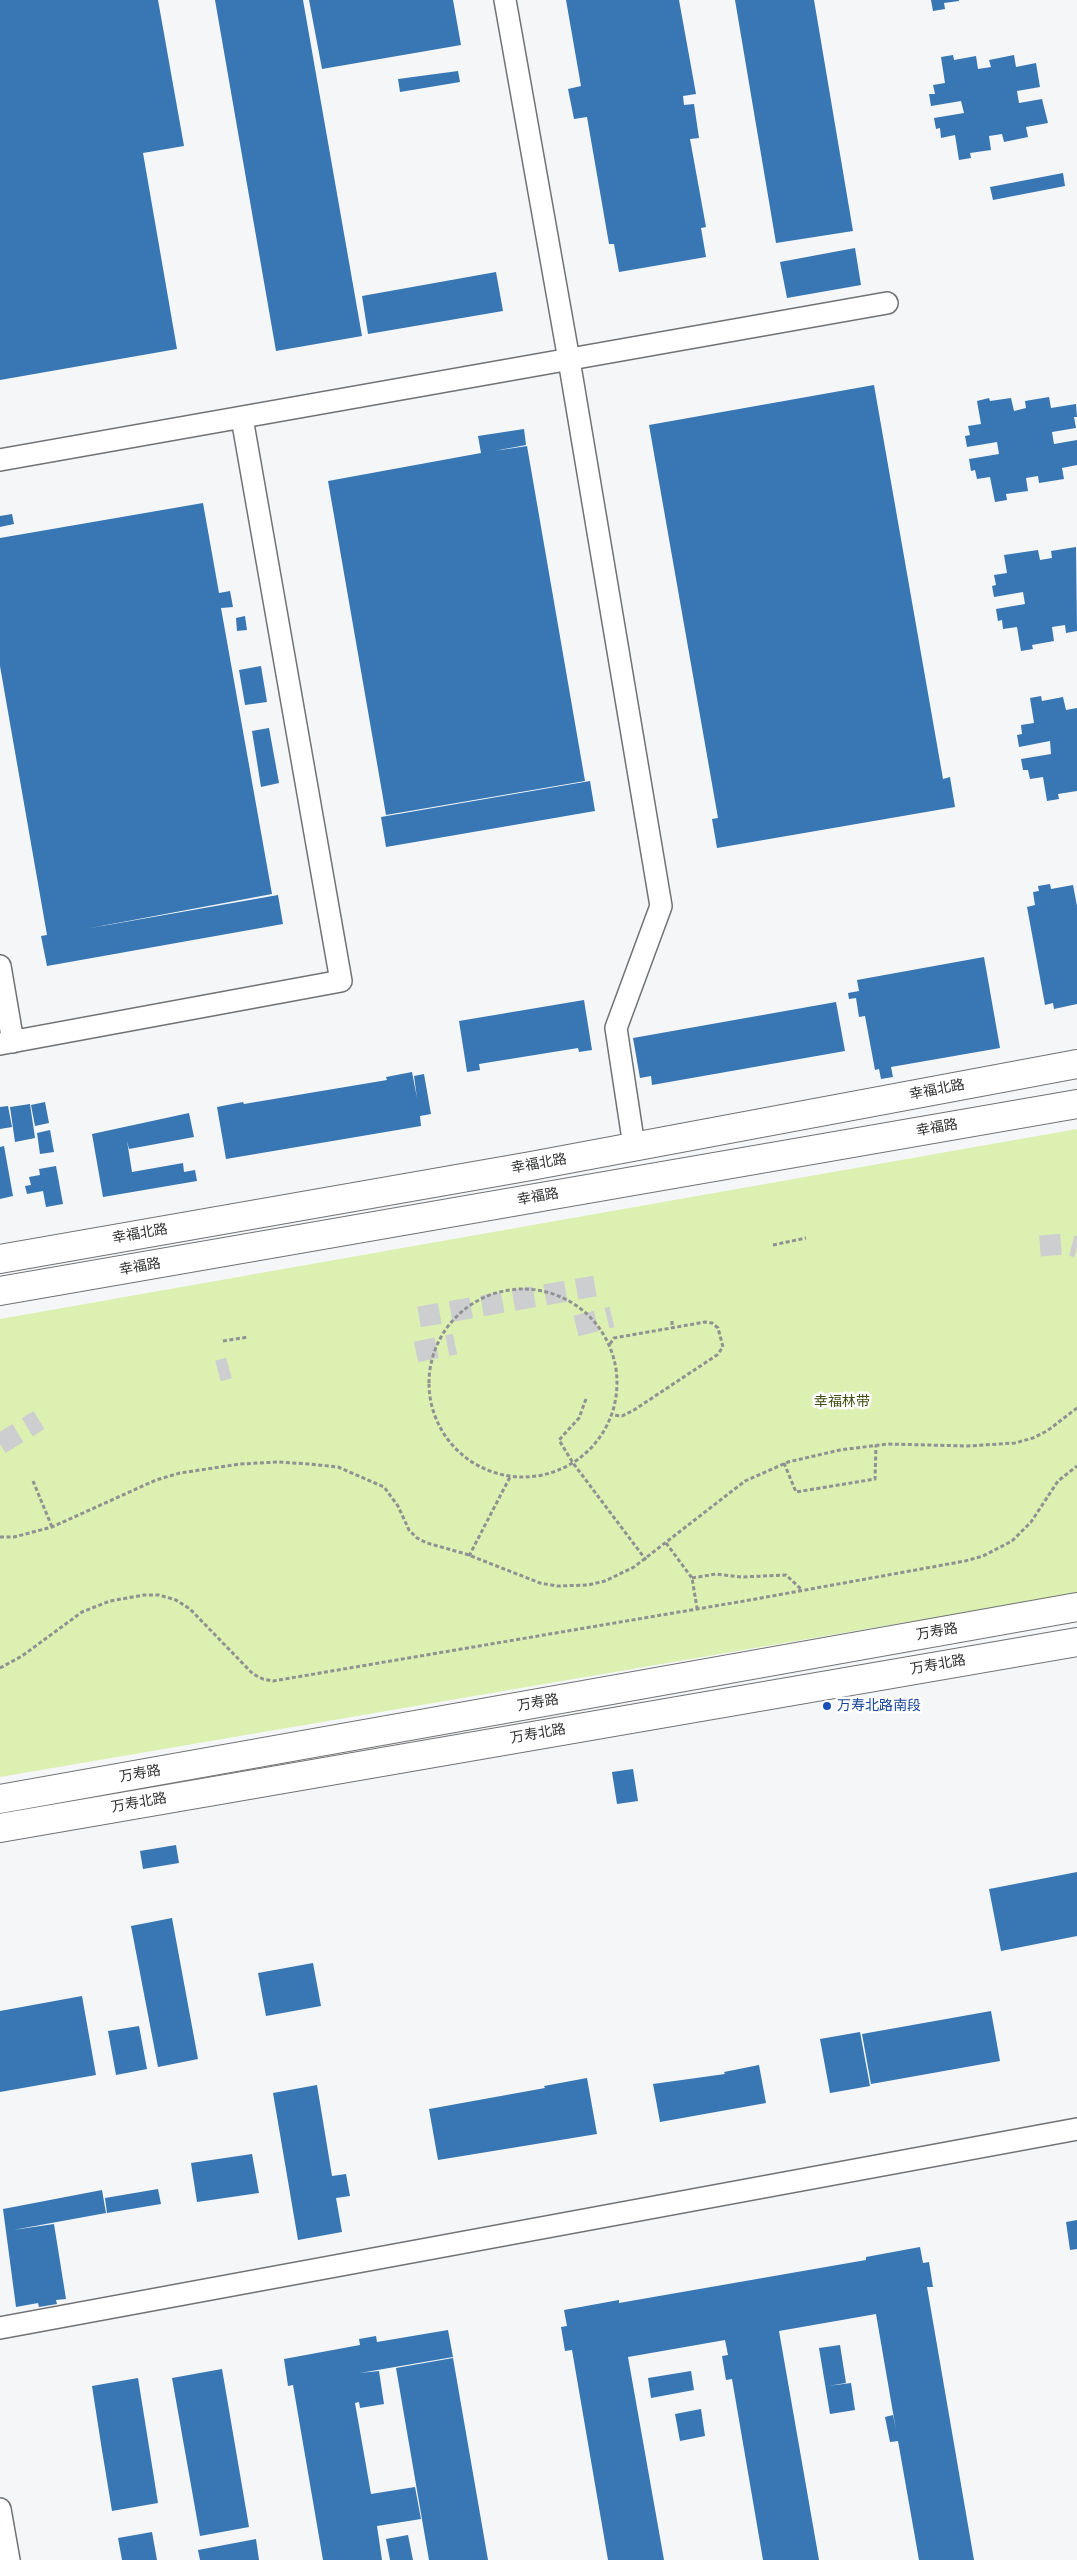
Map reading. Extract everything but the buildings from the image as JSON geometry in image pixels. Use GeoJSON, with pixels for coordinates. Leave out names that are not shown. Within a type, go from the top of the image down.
{"type":"FeatureCollection","features":[{"type":"Feature","properties":{"kind":"main road","name":"幸福北路"},"geometry":{"type":"LineString","coordinates":[[0,1259],[634,1146],[1077,1064]]}},
{"type":"Feature","properties":{"kind":"main road","name":"幸福路"},"geometry":{"type":"LineString","coordinates":[[0,1291],[1077,1104]]}},
{"type":"Feature","properties":{"kind":"main road","name":"万寿路"},"geometry":{"type":"LineString","coordinates":[[0,1799],[1077,1607]]}},
{"type":"Feature","properties":{"kind":"main road","name":"万寿北路"},"geometry":{"type":"LineString","coordinates":[[0,1828],[1077,1642]]}},
{"type":"Feature","properties":{"kind":"street"},"geometry":{"type":"LineString","coordinates":[[505,0],[569,360],[661,906],[616,1028],[634,1146]]}},
{"type":"Feature","properties":{"kind":"street"},"geometry":{"type":"LineString","coordinates":[[0,460],[887,303]]}},
{"type":"Feature","properties":{"kind":"street"},"geometry":{"type":"LineString","coordinates":[[0,966],[6,1043],[341,980],[242,418]]}},
{"type":"Feature","properties":{"kind":"street"},"geometry":{"type":"LineString","coordinates":[[0,2328],[1077,2129]]}},
{"type":"Feature","properties":{"kind":"street"},"geometry":{"type":"LineString","coordinates":[[0,2509],[9,2560]]}},
{"type":"Feature","properties":{"kind":"path"},"geometry":{"type":"LineString","coordinates":[[773,1245],[806,1238]]}},
{"type":"Feature","properties":{"kind":"path"},"geometry":{"type":"LineString","coordinates":[[510,1289],[540,1290],[569,1300],[593,1318],[610,1344],[618,1372],[616,1405],[612,1415],[603,1436],[581,1460],[552,1475],[520,1479],[488,1472],[460,1455],[440,1429],[430,1398],[430,1368],[439,1340],[457,1315],[482,1298],[510,1289]]}},
{"type":"Feature","properties":{"kind":"path"},"geometry":{"type":"LineString","coordinates":[[672,1321],[672,1328]]}},
{"type":"Feature","properties":{"kind":"path"},"geometry":{"type":"LineString","coordinates":[[610,1344],[614,1338],[705,1322],[712,1323],[722,1337],[723,1347],[717,1355],[634,1410],[622,1416],[612,1415]]}},
{"type":"Feature","properties":{"kind":"path"},"geometry":{"type":"LineString","coordinates":[[223,1341],[248,1337]]}},
{"type":"Feature","properties":{"kind":"path"},"geometry":{"type":"LineString","coordinates":[[586,1399],[579,1418],[559,1440],[646,1560]]}},
{"type":"Feature","properties":{"kind":"path"},"geometry":{"type":"LineString","coordinates":[[0,1537],[14,1537],[52,1527],[156,1480],[180,1473],[240,1464],[278,1462],[338,1468],[373,1481],[384,1487],[392,1496],[416,1538],[427,1543],[470,1556],[523,1578],[556,1586],[588,1585],[605,1581],[646,1560],[745,1481],[784,1463],[840,1450],[876,1445],[968,1446],[1014,1443],[1033,1438],[1048,1430],[1077,1408]]}},
{"type":"Feature","properties":{"kind":"path"},"geometry":{"type":"LineString","coordinates":[[784,1463],[796,1492],[875,1479],[876,1445]]}},
{"type":"Feature","properties":{"kind":"path"},"geometry":{"type":"LineString","coordinates":[[0,1668],[22,1656],[82,1612],[110,1601],[144,1595],[159,1595],[176,1600],[190,1609],[253,1674],[263,1680],[273,1681],[965,1561],[998,1550],[1023,1532],[1051,1490],[1077,1466]]}},
{"type":"Feature","properties":{"kind":"path"},"geometry":{"type":"LineString","coordinates":[[470,1556],[510,1477]]}},
{"type":"Feature","properties":{"kind":"path"},"geometry":{"type":"LineString","coordinates":[[33,1481],[52,1527]]}},
{"type":"Feature","properties":{"kind":"path"},"geometry":{"type":"LineString","coordinates":[[666,1543],[692,1578],[697,1608]]}},
{"type":"Feature","properties":{"kind":"path"},"geometry":{"type":"LineString","coordinates":[[692,1578],[716,1574],[741,1577],[786,1575],[802,1590]]}},
{"type":"Feature","properties":{"kind":"green space","name":"幸福林带"},"geometry":{"type":"Polygon","coordinates":[[[1077,1129],[1077,1593],[0,1777],[0,1319],[1077,1129]]]}},
{"type":"Feature","properties":{"kind":"tunnel"},"geometry":{"type":"LineString","coordinates":[[1040,1246],[1065,1244],[1077,1247]]}},
{"type":"Feature","properties":{"kind":"tunnel"},"geometry":{"type":"LineString","coordinates":[[419,1317],[595,1286]]}},
{"type":"Feature","properties":{"kind":"tunnel"},"geometry":{"type":"LineString","coordinates":[[576,1326],[612,1317]]}},
{"type":"Feature","properties":{"kind":"tunnel"},"geometry":{"type":"LineString","coordinates":[[416,1352],[455,1344]]}},
{"type":"Feature","properties":{"kind":"tunnel"},"geometry":{"type":"LineString","coordinates":[[218,1371],[229,1368]]}},
{"type":"Feature","properties":{"kind":"tunnel"},"geometry":{"type":"LineString","coordinates":[[0,1444],[39,1420]]}},
{"type":"Feature","properties":{"kind":"place","name":"万寿北路南段"},"geometry":{"type":"Point","coordinates":[827,1706]}}]}
